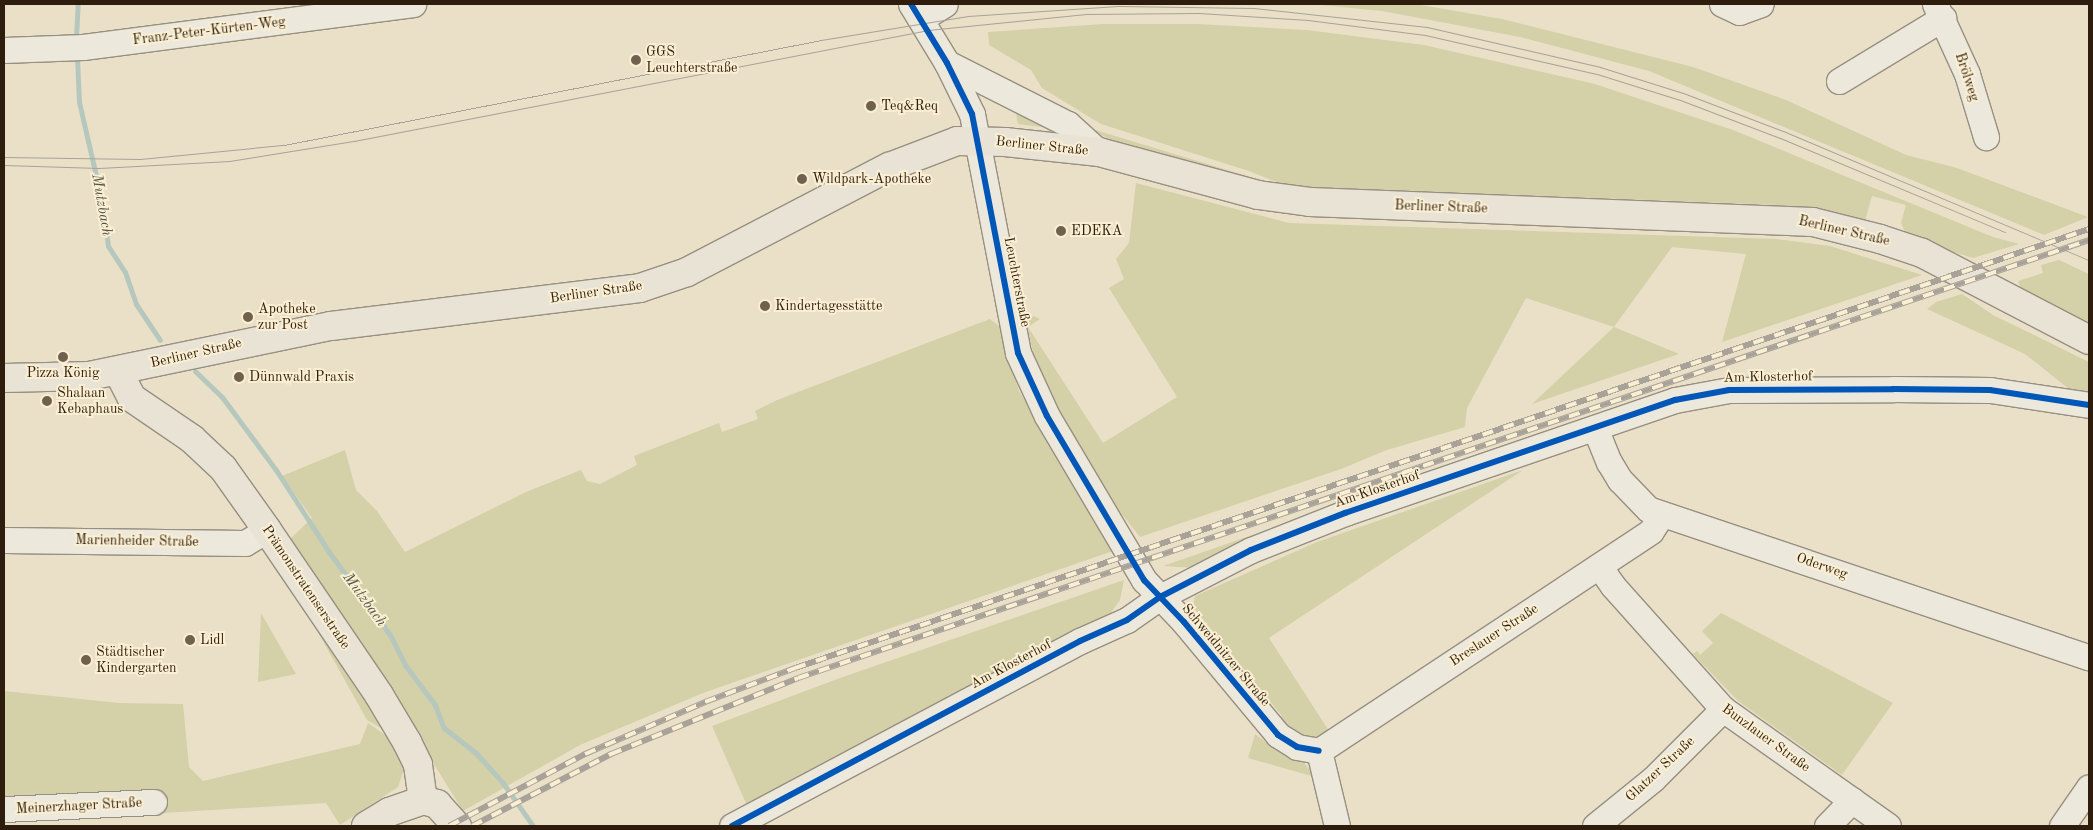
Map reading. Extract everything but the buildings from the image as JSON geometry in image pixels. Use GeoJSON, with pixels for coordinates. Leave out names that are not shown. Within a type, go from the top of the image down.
{"type":"FeatureCollection","features":[{"type":"Feature","properties":{"kind":"main road","name":"Berliner Straße"},"geometry":{"type":"LineString","coordinates":[[4,378],[80,377],[118,371],[206,350],[331,326],[640,288],[687,272],[909,158],[957,141],[978,141],[1099,152],[1258,195],[1310,202],[1813,222],[1880,238],[1922,254],[2089,340]]}},
{"type":"Feature","properties":{"kind":"main road","name":"Prämonstratenserstraße"},"geometry":{"type":"LineString","coordinates":[[118,371],[132,398],[192,439],[223,468],[268,530],[398,727],[418,765],[423,800]]}},
{"type":"Feature","properties":{"kind":"main road"},"geometry":{"type":"LineString","coordinates":[[366,826],[389,812],[423,800],[437,804],[457,826]]}},
{"type":"Feature","properties":{"kind":"street","name":"Franz-Peter-Kürten-Weg"},"geometry":{"type":"LineString","coordinates":[[4,50],[76,48],[413,4]]}},
{"type":"Feature","properties":{"kind":"street"},"geometry":{"type":"LineString","coordinates":[[916,11],[945,4]]}},
{"type":"Feature","properties":{"kind":"street","name":"Leuchterstraße"},"geometry":{"type":"LineString","coordinates":[[916,11],[966,99],[978,141],[1018,353],[1047,416],[1129,554]]}},
{"type":"Feature","properties":{"kind":"street","name":"Brölweg"},"geometry":{"type":"LineString","coordinates":[[1839,81],[1939,11],[1967,74],[1986,137]]}},
{"type":"Feature","properties":{"kind":"street"},"geometry":{"type":"LineString","coordinates":[[947,63],[1068,124],[1099,152]]}},
{"type":"Feature","properties":{"kind":"street","name":"Am Klosterhof"},"geometry":{"type":"LineString","coordinates":[[732,826],[1080,642],[1127,620],[1160,597],[1251,550],[1311,526],[1675,400],[1729,390],[1990,390],[2089,405]]}},
{"type":"Feature","properties":{"kind":"street","name":"Oderweg"},"geometry":{"type":"LineString","coordinates":[[1595,428],[1620,480],[1635,499],[1648,509],[2089,657]]}},
{"type":"Feature","properties":{"kind":"street","name":"Breslauer Straße"},"geometry":{"type":"LineString","coordinates":[[1320,750],[1651,531],[1662,514]]}},
{"type":"Feature","properties":{"kind":"street","name":"Marienheider Straße"},"geometry":{"type":"LineString","coordinates":[[4,540],[245,543],[268,530]]}},
{"type":"Feature","properties":{"kind":"street","name":"Schweidnitzer Straße"},"geometry":{"type":"LineString","coordinates":[[1129,554],[1144,580],[1278,735],[1297,747],[1320,750]]}},
{"type":"Feature","properties":{"kind":"street","name":"Bunzlauer Straße"},"geometry":{"type":"LineString","coordinates":[[1599,566],[1613,586],[1724,709],[1888,826]]}},
{"type":"Feature","properties":{"kind":"street","name":"Glatzer Straße"},"geometry":{"type":"LineString","coordinates":[[1595,826],[1653,779],[1724,709]]}},
{"type":"Feature","properties":{"kind":"street"},"geometry":{"type":"LineString","coordinates":[[1320,750],[1337,826]]}},
{"type":"Feature","properties":{"kind":"street"},"geometry":{"type":"LineString","coordinates":[[2062,826],[2089,787]]}},
{"type":"Feature","properties":{"kind":"street"},"geometry":{"type":"LineString","coordinates":[[1827,826],[1852,800]]}},
{"type":"Feature","properties":{"kind":"street","name":"Meinerzhager Straße"},"geometry":{"type":"LineString","coordinates":[[4,809],[154,802]]}},
{"type":"Feature","properties":{"kind":"shaded area"},"geometry":{"type":"Polygon","coordinates":[[[1311,4],[1415,4],[1502,19],[1693,67],[1786,100],[1906,155],[1954,167],[2088,217],[2044,235],[1649,71],[1520,37],[1382,11],[1311,4]]]}},
{"type":"Feature","properties":{"kind":"shaded area"},"geometry":{"type":"Polygon","coordinates":[[[1103,24],[1198,24],[1307,30],[1424,45],[1595,84],[1733,130],[1993,237],[2019,244],[1973,258],[1947,250],[1906,234],[1901,223],[1906,205],[1872,196],[1865,221],[1778,205],[1286,186],[1249,171],[1101,124],[1042,88],[1031,70],[989,45],[988,32],[1103,24]]]}},
{"type":"Feature","properties":{"kind":"shaded area"},"geometry":{"type":"Polygon","coordinates":[[[1015,108],[1058,129],[1018,124],[1015,108]]]}},
{"type":"Feature","properties":{"kind":"shaded area"},"geometry":{"type":"Polygon","coordinates":[[[1092,129],[1247,176],[1284,191],[1118,145],[1092,129]]]}},
{"type":"Feature","properties":{"kind":"shaded area"},"geometry":{"type":"Polygon","coordinates":[[[1136,183],[1289,223],[1776,239],[1830,246],[1922,275],[1722,342],[1746,254],[1672,247],[1614,327],[1526,298],[1467,408],[1465,427],[1387,450],[1341,469],[1140,537],[1117,508],[1055,404],[1034,357],[1026,320],[1034,316],[1040,319],[1028,327],[1103,443],[1177,397],[1109,288],[1124,279],[1116,259],[1129,243],[1136,183]]]}},
{"type":"Feature","properties":{"kind":"shaded area"},"geometry":{"type":"Polygon","coordinates":[[[2059,260],[2089,274],[2089,325],[2021,290],[2018,281],[2043,273],[2041,265],[2059,260]]]}},
{"type":"Feature","properties":{"kind":"shaded area"},"geometry":{"type":"Polygon","coordinates":[[[1962,294],[1993,315],[2089,362],[2089,393],[2069,389],[2025,354],[1927,309],[1936,302],[1962,294]]]}},
{"type":"Feature","properties":{"kind":"shaded area"},"geometry":{"type":"Polygon","coordinates":[[[1982,297],[2089,349],[2089,355],[2039,331],[1982,297]]]}},
{"type":"Feature","properties":{"kind":"shaded area"},"geometry":{"type":"Polygon","coordinates":[[[990,319],[1000,327],[1019,391],[1073,477],[1113,551],[703,693],[580,745],[463,811],[358,642],[288,541],[312,518],[282,476],[345,450],[356,490],[377,511],[405,552],[526,492],[581,470],[587,481],[600,484],[637,465],[634,456],[719,423],[722,432],[758,419],[755,411],[777,400],[990,319]]]}},
{"type":"Feature","properties":{"kind":"shaded area"},"geometry":{"type":"Polygon","coordinates":[[[1614,327],[1679,354],[1532,404],[1614,327]]]}},
{"type":"Feature","properties":{"kind":"shaded area"},"geometry":{"type":"Polygon","coordinates":[[[1523,470],[1269,638],[1331,734],[1318,739],[1297,736],[1276,718],[1282,716],[1193,607],[1195,596],[1317,542],[1523,470]]]}},
{"type":"Feature","properties":{"kind":"shaded area"},"geometry":{"type":"Polygon","coordinates":[[[1307,516],[1197,568],[1163,566],[1307,516]]]}},
{"type":"Feature","properties":{"kind":"shaded area"},"geometry":{"type":"Polygon","coordinates":[[[281,566],[365,686],[384,730],[367,720],[281,566]]]}},
{"type":"Feature","properties":{"kind":"shaded area"},"geometry":{"type":"Polygon","coordinates":[[[1124,580],[1120,600],[1110,614],[748,808],[712,726],[840,678],[1124,580]]]}},
{"type":"Feature","properties":{"kind":"shaded area"},"geometry":{"type":"Polygon","coordinates":[[[261,613],[296,674],[258,682],[261,613]]]}},
{"type":"Feature","properties":{"kind":"shaded area"},"geometry":{"type":"Polygon","coordinates":[[[1721,613],[1893,703],[1842,775],[1738,701],[1693,654],[1697,651],[1700,655],[1713,643],[1702,631],[1721,613]]]}},
{"type":"Feature","properties":{"kind":"shaded area"},"geometry":{"type":"Polygon","coordinates":[[[4,691],[119,703],[183,704],[189,767],[203,781],[360,744],[368,723],[388,737],[404,769],[398,787],[340,825],[326,803],[4,823],[4,691]]]}},
{"type":"Feature","properties":{"kind":"shaded area"},"geometry":{"type":"Polygon","coordinates":[[[1255,734],[1272,747],[1302,760],[1315,777],[1248,758],[1255,734]]]}},
{"type":"Feature","properties":{"kind":"waterway","name":"Mutzbach"},"geometry":{"type":"LineString","coordinates":[[76,37],[78,4]]}},
{"type":"Feature","properties":{"kind":"waterway","name":"Mutzbach"},"geometry":{"type":"LineString","coordinates":[[77,58],[79,102],[103,206],[108,246],[125,272],[136,304],[160,340]]}},
{"type":"Feature","properties":{"kind":"waterway","name":"Mutzbach"},"geometry":{"type":"LineString","coordinates":[[195,371],[222,397],[276,470],[329,552],[390,635],[405,665],[435,705],[444,728],[475,752],[503,783],[533,826]]}},
{"type":"Feature","properties":{"kind":"tram line"},"geometry":{"type":"LineString","coordinates":[[4,157],[140,159],[284,145],[821,40],[968,16],[1118,6],[1254,8],[1427,27],[1600,67],[1683,93],[1783,131],[2089,260]]}},
{"type":"Feature","properties":{"kind":"tram line"},"geometry":{"type":"LineString","coordinates":[[4,165],[99,168],[230,161],[354,141],[928,30],[1086,14],[1199,13],[1308,20],[1425,35],[1597,74],[1680,100],[1780,138],[2005,232]]}},
{"type":"Feature","properties":{"kind":"railway"},"geometry":{"type":"LineString","coordinates":[[449,826],[585,754],[705,702],[795,668],[2089,229]]}},
{"type":"Feature","properties":{"kind":"railway"},"geometry":{"type":"LineString","coordinates":[[472,826],[611,754],[798,678],[2089,240]]}},
{"type":"Feature","properties":{"kind":"cycle path"},"geometry":{"type":"LineString","coordinates":[[911,4],[947,63],[972,114],[1018,353],[1047,416],[1144,580],[1184,622],[1278,735],[1297,747],[1319,751]]}},
{"type":"Feature","properties":{"kind":"cycle path"},"geometry":{"type":"LineString","coordinates":[[732,826],[1080,641],[1127,620],[1160,597],[1251,550],[1345,513],[1675,400],[1729,390],[1990,390],[2089,405]]}},
{"type":"Feature","properties":{"kind":"place","name":"GGS Leuchterstraße"},"geometry":{"type":"Point","coordinates":[636,60]}},
{"type":"Feature","properties":{"kind":"place","name":"Teq&Req"},"geometry":{"type":"Point","coordinates":[871,106]}},
{"type":"Feature","properties":{"kind":"place","name":"Wildpark-Apotheke"},"geometry":{"type":"Point","coordinates":[802,179]}},
{"type":"Feature","properties":{"kind":"place","name":"EDEKA"},"geometry":{"type":"Point","coordinates":[1061,231]}},
{"type":"Feature","properties":{"kind":"place","name":"Kindertagesstätte"},"geometry":{"type":"Point","coordinates":[765,306]}},
{"type":"Feature","properties":{"kind":"place","name":"Apotheke zur Post"},"geometry":{"type":"Point","coordinates":[248,317]}},
{"type":"Feature","properties":{"kind":"place","name":"Pizza König"},"geometry":{"type":"Point","coordinates":[63,357]}},
{"type":"Feature","properties":{"kind":"place","name":"Dünnwald Praxis"},"geometry":{"type":"Point","coordinates":[239,377]}},
{"type":"Feature","properties":{"kind":"place","name":"Shalaan Kebaphaus"},"geometry":{"type":"Point","coordinates":[47,401]}},
{"type":"Feature","properties":{"kind":"place","name":"Lidl"},"geometry":{"type":"Point","coordinates":[190,640]}},
{"type":"Feature","properties":{"kind":"place","name":"Städtischer Kindergarten"},"geometry":{"type":"Point","coordinates":[86,660]}}]}
